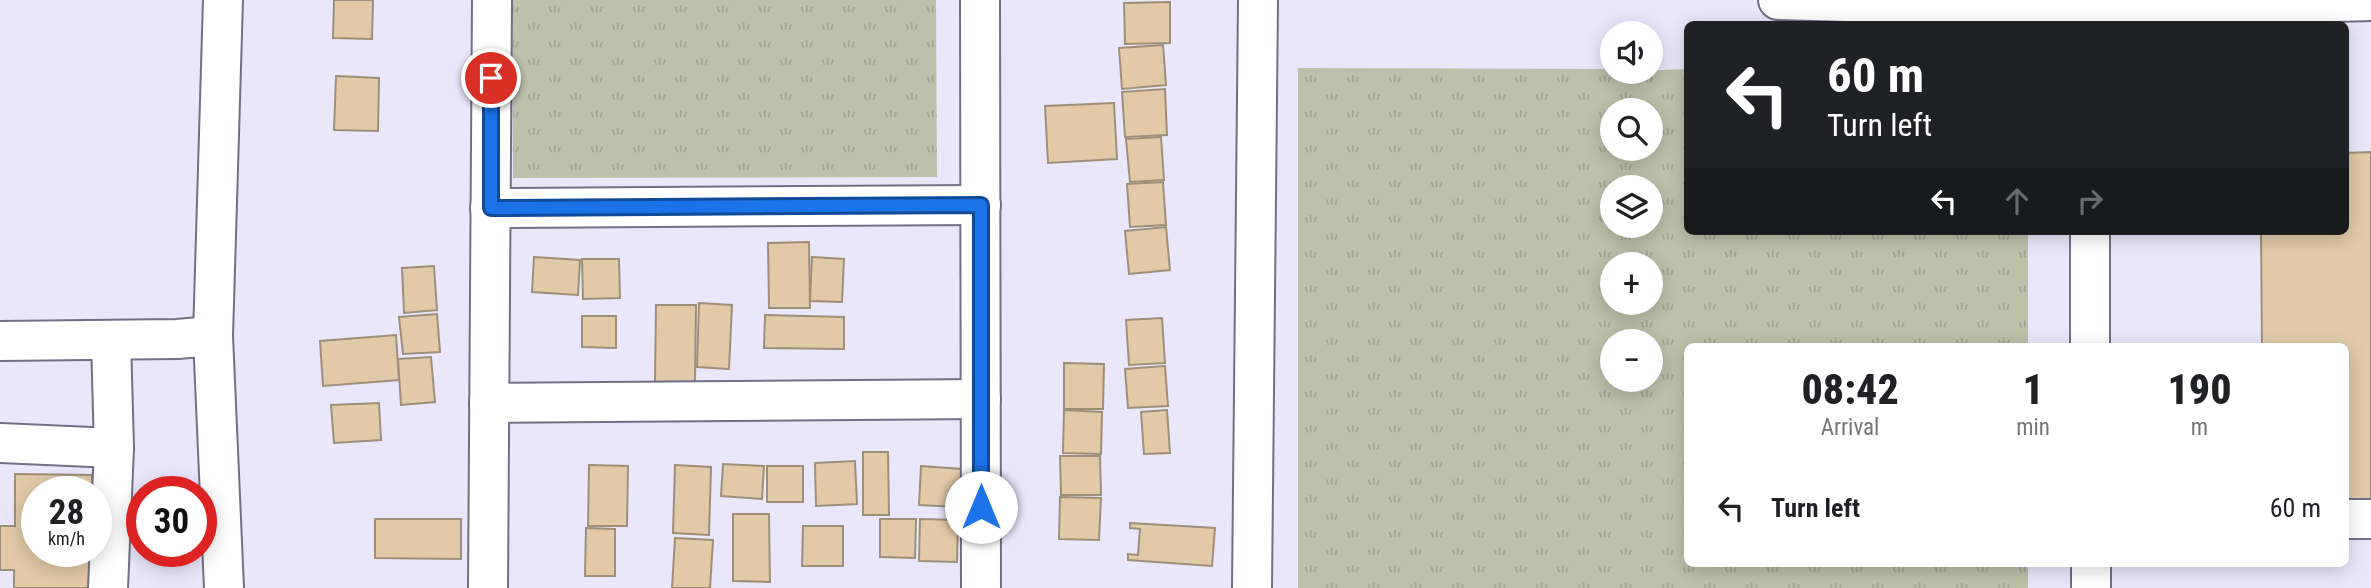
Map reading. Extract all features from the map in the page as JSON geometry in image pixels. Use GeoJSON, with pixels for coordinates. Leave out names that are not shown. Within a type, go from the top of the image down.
{"type":"FeatureCollection","features":[{"type":"Feature","properties":{"kind":"street"},"geometry":{"type":"LineString","coordinates":[[223,0],[213,336],[224,588]]}},
{"type":"Feature","properties":{"kind":"street"},"geometry":{"type":"LineString","coordinates":[[488,588],[492,0]]}},
{"type":"Feature","properties":{"kind":"street"},"geometry":{"type":"LineString","coordinates":[[980,0],[981,588]]}},
{"type":"Feature","properties":{"kind":"street"},"geometry":{"type":"LineString","coordinates":[[1252,588],[1258,0]]}},
{"type":"Feature","properties":{"kind":"street"},"geometry":{"type":"LineString","coordinates":[[1778,0],[2090,17],[2361,1]]}},
{"type":"Feature","properties":{"kind":"street"},"geometry":{"type":"LineString","coordinates":[[491,208],[981,205]]}},
{"type":"Feature","properties":{"kind":"street"},"geometry":{"type":"LineString","coordinates":[[2090,235],[2090,343]]}},
{"type":"Feature","properties":{"kind":"street"},"geometry":{"type":"LineString","coordinates":[[0,341],[213,336]]}},
{"type":"Feature","properties":{"kind":"street"},"geometry":{"type":"LineString","coordinates":[[108,588],[114,448],[111,340]]}},
{"type":"Feature","properties":{"kind":"street"},"geometry":{"type":"LineString","coordinates":[[489,403],[981,398]]}},
{"type":"Feature","properties":{"kind":"street"},"geometry":{"type":"LineString","coordinates":[[0,443],[114,448]]}},
{"type":"Feature","properties":{"kind":"street"},"geometry":{"type":"LineString","coordinates":[[2349,519],[2371,519]]}},
{"type":"Feature","properties":{"kind":"street"},"geometry":{"type":"LineString","coordinates":[[2091,567],[2091,588]]}},
{"type":"Feature","properties":{"kind":"green space"},"geometry":{"type":"Polygon","coordinates":[[[512,0],[936,0],[937,177],[513,178],[512,0]]]}},
{"type":"Feature","properties":{"kind":"green space"},"geometry":{"type":"Polygon","coordinates":[[[1298,68],[1600,69],[1600,84],[1663,84],[1663,70],[1684,69],[1684,235],[2028,235],[2028,343],[1684,343],[1684,567],[2028,567],[2028,588],[1298,588],[1298,68]]]}},
{"type":"Feature","properties":{"kind":"building"},"geometry":{"type":"Polygon","coordinates":[[[334,0],[373,0],[372,39],[333,38],[334,0]]]}},
{"type":"Feature","properties":{"kind":"building"},"geometry":{"type":"Polygon","coordinates":[[[1170,2],[1170,43],[1125,44],[1124,3],[1170,2]]]}},
{"type":"Feature","properties":{"kind":"building"},"geometry":{"type":"Polygon","coordinates":[[[1163,45],[1166,85],[1122,89],[1119,48],[1163,45]]]}},
{"type":"Feature","properties":{"kind":"building"},"geometry":{"type":"Polygon","coordinates":[[[336,76],[379,78],[378,131],[334,130],[336,76]]]}},
{"type":"Feature","properties":{"kind":"building"},"geometry":{"type":"Polygon","coordinates":[[[1165,89],[1167,135],[1125,137],[1122,92],[1165,89]]]}},
{"type":"Feature","properties":{"kind":"building"},"geometry":{"type":"Polygon","coordinates":[[[1114,103],[1117,159],[1048,163],[1045,106],[1114,103]]]}},
{"type":"Feature","properties":{"kind":"building"},"geometry":{"type":"Polygon","coordinates":[[[1161,137],[1164,180],[1130,182],[1126,139],[1161,137]]]}},
{"type":"Feature","properties":{"kind":"building"},"geometry":{"type":"Polygon","coordinates":[[[2371,152],[2371,502],[2349,502],[2349,343],[2262,343],[2261,235],[2349,235],[2349,153],[2371,152]]]}},
{"type":"Feature","properties":{"kind":"building"},"geometry":{"type":"Polygon","coordinates":[[[1163,182],[1166,225],[1130,227],[1127,184],[1163,182]]]}},
{"type":"Feature","properties":{"kind":"building"},"geometry":{"type":"Polygon","coordinates":[[[1166,227],[1170,270],[1129,274],[1125,231],[1166,227]]]}},
{"type":"Feature","properties":{"kind":"building"},"geometry":{"type":"Polygon","coordinates":[[[809,242],[810,308],[769,308],[768,243],[809,242]]]}},
{"type":"Feature","properties":{"kind":"building"},"geometry":{"type":"Polygon","coordinates":[[[534,257],[580,260],[578,295],[532,292],[534,257]]]}},
{"type":"Feature","properties":{"kind":"building"},"geometry":{"type":"Polygon","coordinates":[[[812,257],[844,259],[842,302],[810,301],[812,257]]]}},
{"type":"Feature","properties":{"kind":"building"},"geometry":{"type":"Polygon","coordinates":[[[582,259],[619,259],[620,298],[583,299],[582,259]]]}},
{"type":"Feature","properties":{"kind":"building"},"geometry":{"type":"Polygon","coordinates":[[[434,266],[437,310],[404,313],[402,268],[434,266]]]}},
{"type":"Feature","properties":{"kind":"building"},"geometry":{"type":"Polygon","coordinates":[[[699,303],[732,305],[729,369],[697,367],[699,303]]]}},
{"type":"Feature","properties":{"kind":"building"},"geometry":{"type":"Polygon","coordinates":[[[656,305],[696,305],[695,383],[655,382],[656,305]]]}},
{"type":"Feature","properties":{"kind":"building"},"geometry":{"type":"Polygon","coordinates":[[[437,314],[440,352],[403,354],[399,317],[437,314]]]}},
{"type":"Feature","properties":{"kind":"building"},"geometry":{"type":"Polygon","coordinates":[[[765,315],[844,317],[844,349],[764,348],[765,315]]]}},
{"type":"Feature","properties":{"kind":"building"},"geometry":{"type":"Polygon","coordinates":[[[582,316],[616,316],[616,348],[582,347],[582,316]]]}},
{"type":"Feature","properties":{"kind":"building"},"geometry":{"type":"Polygon","coordinates":[[[1162,318],[1165,363],[1129,365],[1126,320],[1162,318]]]}},
{"type":"Feature","properties":{"kind":"building"},"geometry":{"type":"Polygon","coordinates":[[[396,335],[399,380],[323,386],[320,341],[396,335]]]}},
{"type":"Feature","properties":{"kind":"building"},"geometry":{"type":"Polygon","coordinates":[[[431,357],[435,402],[401,405],[398,359],[431,357]]]}},
{"type":"Feature","properties":{"kind":"building"},"geometry":{"type":"Polygon","coordinates":[[[1064,363],[1104,364],[1103,409],[1064,409],[1064,363]]]}},
{"type":"Feature","properties":{"kind":"building"},"geometry":{"type":"Polygon","coordinates":[[[1165,366],[1168,406],[1128,408],[1125,369],[1165,366]]]}},
{"type":"Feature","properties":{"kind":"building"},"geometry":{"type":"Polygon","coordinates":[[[379,403],[381,440],[334,443],[331,405],[379,403]]]}},
{"type":"Feature","properties":{"kind":"building"},"geometry":{"type":"Polygon","coordinates":[[[1064,410],[1102,412],[1101,454],[1063,453],[1064,410]]]}},
{"type":"Feature","properties":{"kind":"building"},"geometry":{"type":"Polygon","coordinates":[[[1167,410],[1170,453],[1144,454],[1141,412],[1167,410]]]}},
{"type":"Feature","properties":{"kind":"building"},"geometry":{"type":"Polygon","coordinates":[[[863,452],[888,452],[889,515],[863,515],[863,452]]]}},
{"type":"Feature","properties":{"kind":"building"},"geometry":{"type":"Polygon","coordinates":[[[1060,456],[1100,456],[1101,495],[1061,495],[1060,456]]]}},
{"type":"Feature","properties":{"kind":"building"},"geometry":{"type":"Polygon","coordinates":[[[855,461],[857,504],[816,506],[815,463],[855,461]]]}},
{"type":"Feature","properties":{"kind":"building"},"geometry":{"type":"Polygon","coordinates":[[[723,464],[764,466],[762,499],[721,496],[723,464]]]}},
{"type":"Feature","properties":{"kind":"building"},"geometry":{"type":"Polygon","coordinates":[[[589,465],[628,466],[627,526],[588,526],[589,465]]]}},
{"type":"Feature","properties":{"kind":"building"},"geometry":{"type":"Polygon","coordinates":[[[675,465],[711,467],[709,535],[673,533],[675,465]]]}},
{"type":"Feature","properties":{"kind":"building"},"geometry":{"type":"Polygon","coordinates":[[[767,466],[803,466],[803,502],[767,502],[767,466]]]}},
{"type":"Feature","properties":{"kind":"building"},"geometry":{"type":"Polygon","coordinates":[[[921,466],[962,469],[959,507],[919,505],[921,466]]]}},
{"type":"Feature","properties":{"kind":"building"},"geometry":{"type":"Polygon","coordinates":[[[15,474],[92,475],[21,476],[21,567],[92,567],[92,588],[14,588],[14,570],[0,570],[0,526],[15,526],[15,474]]]}},
{"type":"Feature","properties":{"kind":"building"},"geometry":{"type":"Polygon","coordinates":[[[1060,497],[1101,498],[1099,540],[1059,539],[1060,497]]]}},
{"type":"Feature","properties":{"kind":"building"},"geometry":{"type":"Polygon","coordinates":[[[733,514],[769,514],[770,582],[733,581],[733,514]]]}},
{"type":"Feature","properties":{"kind":"building"},"geometry":{"type":"Polygon","coordinates":[[[375,519],[461,519],[461,559],[375,558],[375,519]]]}},
{"type":"Feature","properties":{"kind":"building"},"geometry":{"type":"Polygon","coordinates":[[[880,519],[916,519],[915,558],[880,557],[880,519]]]}},
{"type":"Feature","properties":{"kind":"building"},"geometry":{"type":"Polygon","coordinates":[[[920,519],[958,520],[957,562],[919,561],[920,519]]]}},
{"type":"Feature","properties":{"kind":"building"},"geometry":{"type":"Polygon","coordinates":[[[1130,523],[1215,528],[1212,566],[1128,560],[1128,554],[1138,555],[1140,529],[1130,528],[1130,523]]]}},
{"type":"Feature","properties":{"kind":"building"},"geometry":{"type":"Polygon","coordinates":[[[803,526],[843,526],[843,566],[802,566],[803,526]]]}},
{"type":"Feature","properties":{"kind":"building"},"geometry":{"type":"Polygon","coordinates":[[[586,528],[615,529],[615,576],[585,576],[586,528]]]}},
{"type":"Feature","properties":{"kind":"building"},"geometry":{"type":"Polygon","coordinates":[[[675,538],[713,540],[710,588],[672,588],[675,538]]]}},
{"type":"Feature","properties":{"kind":"route"},"geometry":{"type":"LineString","coordinates":[[491,78],[491,208],[981,205],[981,507]]}}]}
